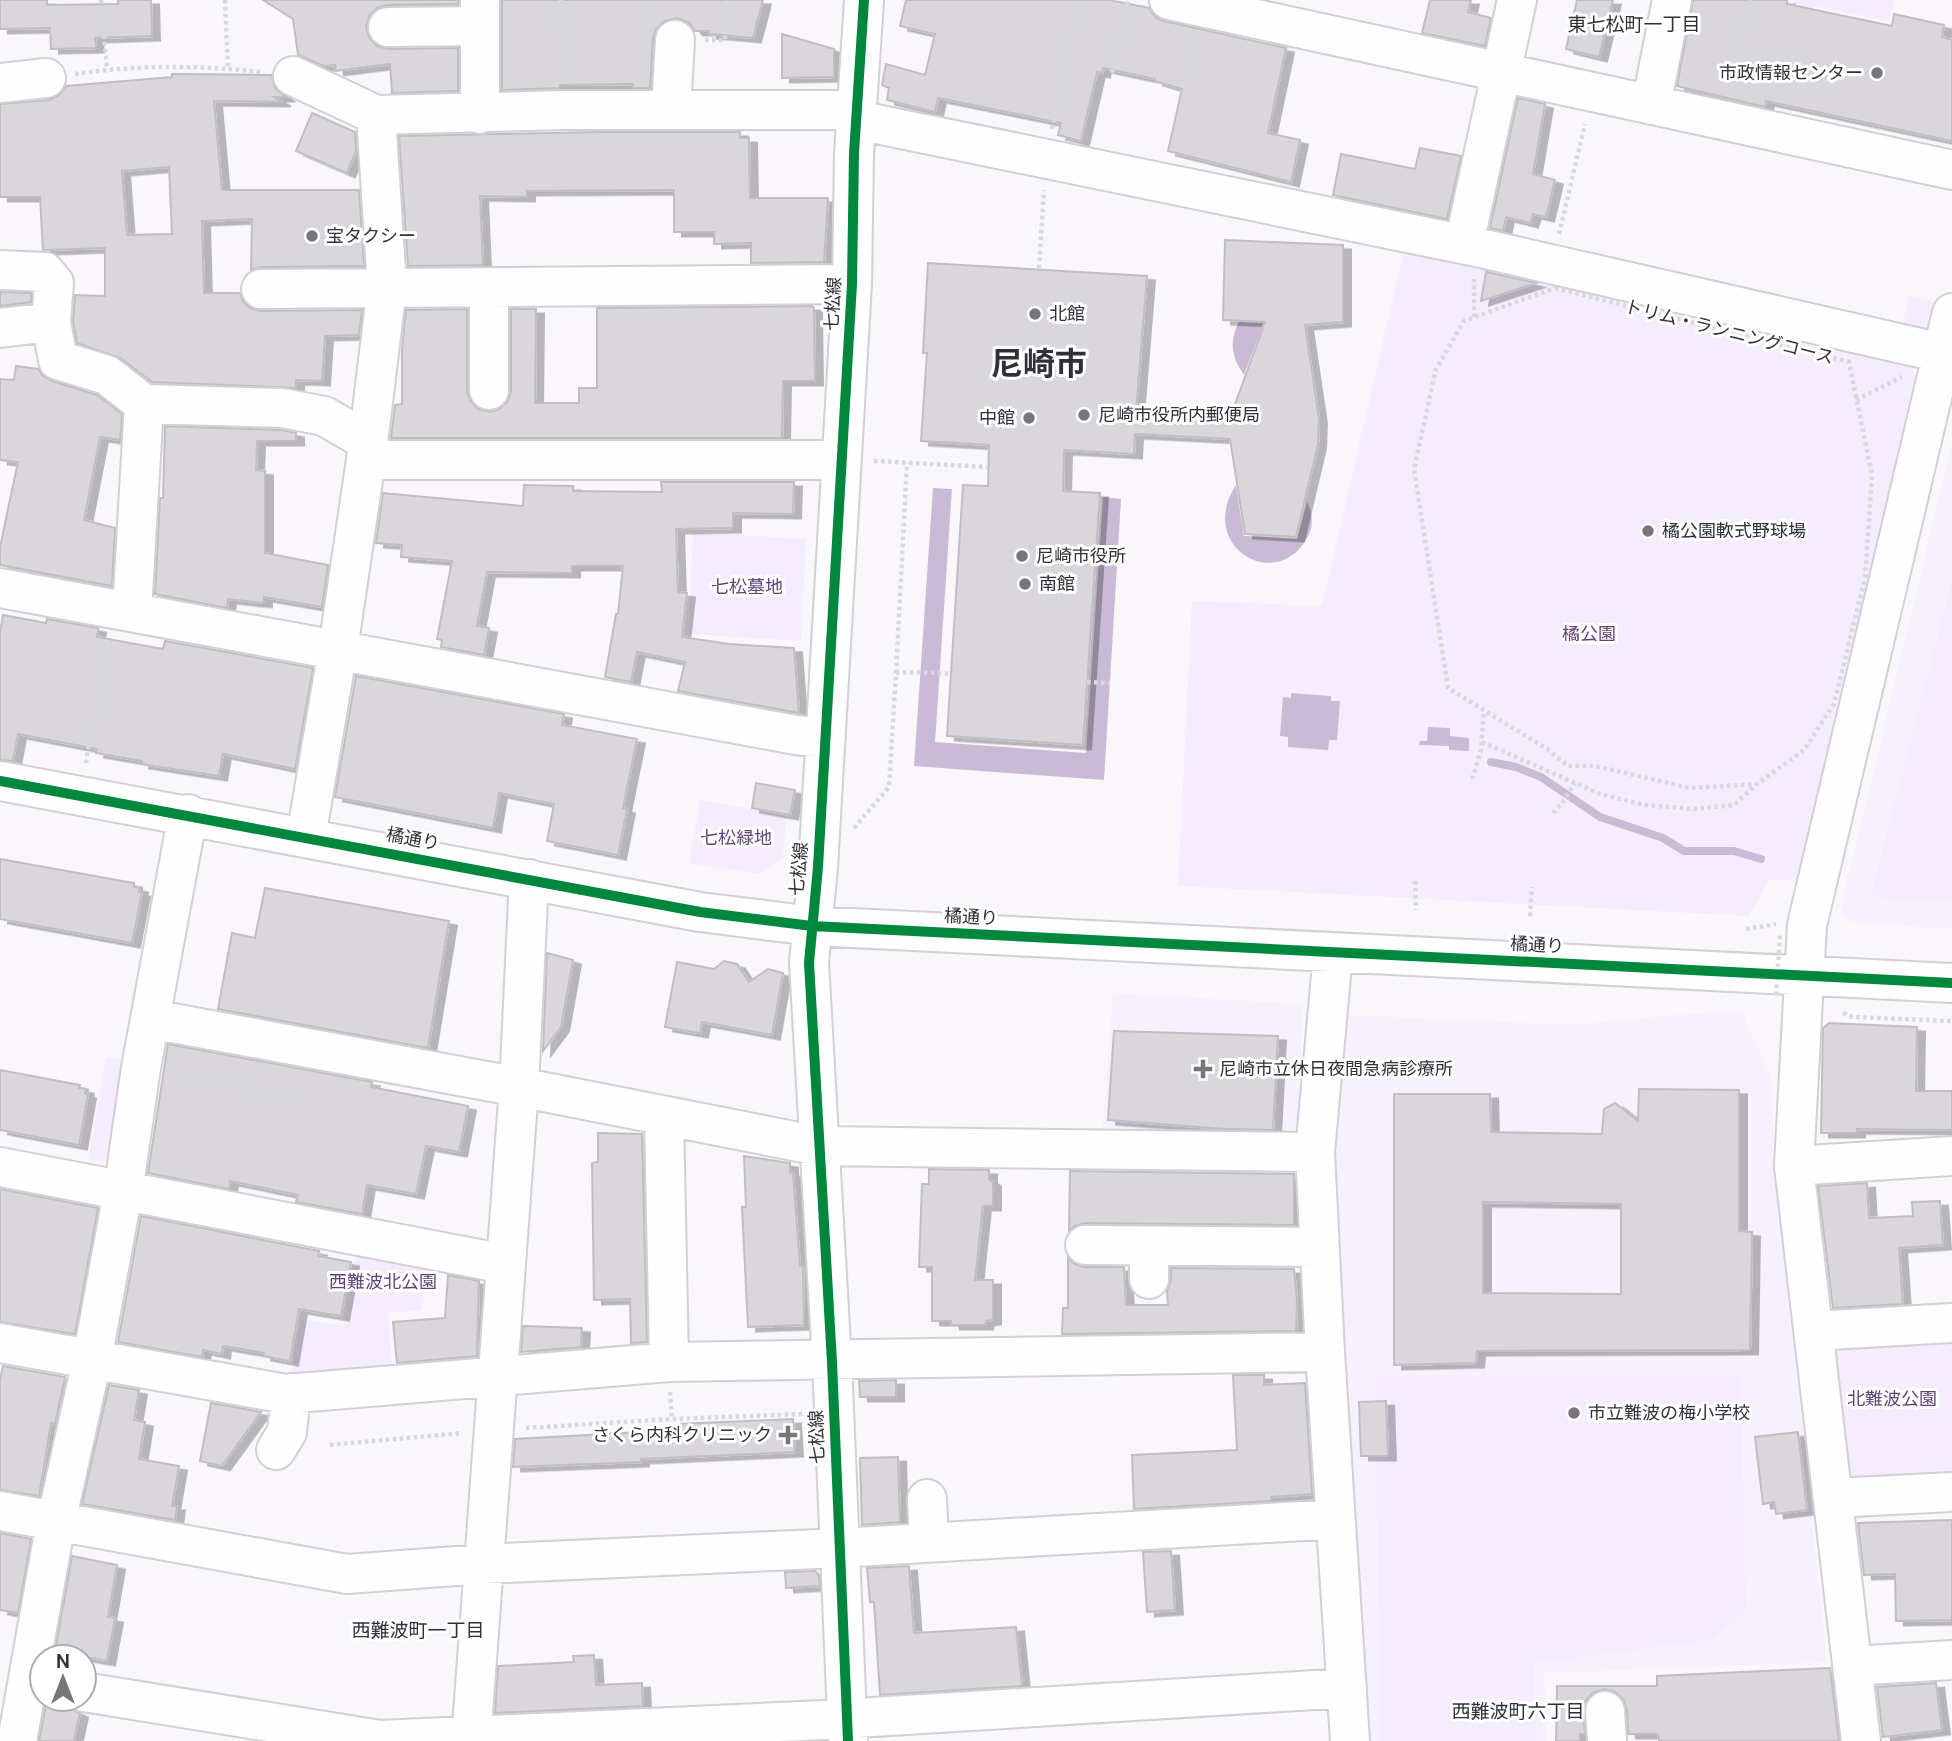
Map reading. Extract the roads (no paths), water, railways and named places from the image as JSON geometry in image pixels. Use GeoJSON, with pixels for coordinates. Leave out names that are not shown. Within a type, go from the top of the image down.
{"type":"FeatureCollection","features":[{"type":"Feature","properties":{"kind":"street","name":"七松線"},"geometry":{"type":"LineString","coordinates":[[848,1730],[832,1362],[809,963],[818,867],[825,738],[856,460],[852,284],[857,115],[864,0]]}},
{"type":"Feature","properties":{"kind":"street"},"geometry":{"type":"LineString","coordinates":[[1464,244],[1517,0]]}},
{"type":"Feature","properties":{"kind":"street"},"geometry":{"type":"LineString","coordinates":[[1651,105],[1672,0]]}},
{"type":"Feature","properties":{"kind":"street"},"geometry":{"type":"LineString","coordinates":[[1184,3],[1952,170]]}},
{"type":"Feature","properties":{"kind":"street"},"geometry":{"type":"LineString","coordinates":[[388,27],[480,13],[480,114]]}},
{"type":"Feature","properties":{"kind":"street"},"geometry":{"type":"LineString","coordinates":[[671,110],[675,40]]}},
{"type":"Feature","properties":{"kind":"street"},"geometry":{"type":"LineString","coordinates":[[293,76],[376,116],[564,110],[857,115],[1046,158],[1464,244],[1942,353]]}},
{"type":"Feature","properties":{"kind":"street"},"geometry":{"type":"LineString","coordinates":[[0,83],[46,78]]}},
{"type":"Feature","properties":{"kind":"street"},"geometry":{"type":"LineString","coordinates":[[306,837],[368,451],[387,287],[376,116]]}},
{"type":"Feature","properties":{"kind":"street"},"geometry":{"type":"LineString","coordinates":[[0,270],[45,272],[54,283],[51,321],[58,360],[107,375],[144,404],[283,408],[324,416],[368,451],[856,460]]}},
{"type":"Feature","properties":{"kind":"street"},"geometry":{"type":"LineString","coordinates":[[261,289],[852,284]]}},
{"type":"Feature","properties":{"kind":"street"},"geometry":{"type":"LineString","coordinates":[[489,286],[489,390]]}},
{"type":"Feature","properties":{"kind":"street"},"geometry":{"type":"LineString","coordinates":[[1861,1741],[1794,1166],[1790,984],[1807,925],[1952,313]]}},
{"type":"Feature","properties":{"kind":"street"},"geometry":{"type":"LineString","coordinates":[[0,328],[51,321]]}},
{"type":"Feature","properties":{"kind":"street"},"geometry":{"type":"LineString","coordinates":[[122,610],[144,404]]}},
{"type":"Feature","properties":{"kind":"street"},"geometry":{"type":"LineString","coordinates":[[0,588],[796,735],[825,738]]}},
{"type":"Feature","properties":{"kind":"street","name":"橘通り"},"geometry":{"type":"LineString","coordinates":[[0,781],[188,814],[700,912],[812,926],[1333,953],[1790,984],[1952,983]]}},
{"type":"Feature","properties":{"kind":"street"},"geometry":{"type":"LineString","coordinates":[[17,1741],[23,1681],[92,1360],[123,1192],[141,1068],[188,814]]}},
{"type":"Feature","properties":{"kind":"street"},"geometry":{"type":"LineString","coordinates":[[471,1739],[494,1564],[492,1430],[519,1087],[529,878]]}},
{"type":"Feature","properties":{"kind":"street"},"geometry":{"type":"LineString","coordinates":[[1333,953],[1315,1152],[1350,1741]]}},
{"type":"Feature","properties":{"kind":"street"},"geometry":{"type":"LineString","coordinates":[[151,1020],[519,1087],[818,1146],[1315,1152]]}},
{"type":"Feature","properties":{"kind":"street"},"geometry":{"type":"LineString","coordinates":[[664,1116],[668,1362]]}},
{"type":"Feature","properties":{"kind":"street"},"geometry":{"type":"LineString","coordinates":[[1794,1166],[1952,1156]]}},
{"type":"Feature","properties":{"kind":"street"},"geometry":{"type":"LineString","coordinates":[[0,1167],[505,1264]]}},
{"type":"Feature","properties":{"kind":"street"},"geometry":{"type":"LineString","coordinates":[[1085,1245],[1149,1263],[1320,1247]]}},
{"type":"Feature","properties":{"kind":"street"},"geometry":{"type":"LineString","coordinates":[[1813,1331],[1952,1323]]}},
{"type":"Feature","properties":{"kind":"street"},"geometry":{"type":"LineString","coordinates":[[0,1343],[291,1394],[668,1362],[832,1362],[1325,1352]]}},
{"type":"Feature","properties":{"kind":"street"},"geometry":{"type":"LineString","coordinates":[[276,1450],[287,1433],[291,1394]]}},
{"type":"Feature","properties":{"kind":"street"},"geometry":{"type":"LineString","coordinates":[[1833,1498],[1952,1492]]}},
{"type":"Feature","properties":{"kind":"street"},"geometry":{"type":"LineString","coordinates":[[927,1499],[929,1542]]}},
{"type":"Feature","properties":{"kind":"street"},"geometry":{"type":"LineString","coordinates":[[0,1511],[347,1574],[1336,1519]]}},
{"type":"Feature","properties":{"kind":"street"},"geometry":{"type":"LineString","coordinates":[[1852,1665],[1952,1660]]}},
{"type":"Feature","properties":{"kind":"street"},"geometry":{"type":"LineString","coordinates":[[98,1694],[380,1741],[848,1730],[1347,1688]]}},
{"type":"Feature","properties":{"kind":"waterway"},"geometry":{"type":"LineString","coordinates":[[1491,762],[1516,767],[1541,777],[1600,817],[1663,838],[1684,851],[1734,851],[1761,859]]}},
{"type":"Feature","properties":{"kind":"place","name":"市政情報センター"},"geometry":{"type":"Point","coordinates":[1877,73]}},
{"type":"Feature","properties":{"kind":"place","name":"宝タクシー"},"geometry":{"type":"Point","coordinates":[312,236]}},
{"type":"Feature","properties":{"kind":"place","name":"北館"},"geometry":{"type":"Point","coordinates":[1035,314]}},
{"type":"Feature","properties":{"kind":"place","name":"尼崎市役所内郵便局"},"geometry":{"type":"Point","coordinates":[1084,415]}},
{"type":"Feature","properties":{"kind":"place","name":"中館"},"geometry":{"type":"Point","coordinates":[1029,418]}},
{"type":"Feature","properties":{"kind":"place","name":"橘公園軟式野球場"},"geometry":{"type":"Point","coordinates":[1648,531]}},
{"type":"Feature","properties":{"kind":"place","name":"尼崎市役所"},"geometry":{"type":"Point","coordinates":[1022,556]}},
{"type":"Feature","properties":{"kind":"place","name":"南館"},"geometry":{"type":"Point","coordinates":[1025,584]}},
{"type":"Feature","properties":{"kind":"place","name":"尼崎市立休日夜間急病診療所"},"geometry":{"type":"Point","coordinates":[1203,1069]}},
{"type":"Feature","properties":{"kind":"place","name":"市立難波の梅小学校"},"geometry":{"type":"Point","coordinates":[1574,1413]}},
{"type":"Feature","properties":{"kind":"place","name":"さくら内科クリニック"},"geometry":{"type":"Point","coordinates":[788,1435]}},
{"type":"Feature","properties":{"kind":"district","name":"東七松町一丁目"},"geometry":{"type":"Point","coordinates":[1634,24]}},
{"type":"Feature","properties":{"kind":"district","name":"尼崎市"},"geometry":{"type":"Point","coordinates":[1039,364]}},
{"type":"Feature","properties":{"kind":"district","name":"西難波町一丁目"},"geometry":{"type":"Point","coordinates":[418,1630]}},
{"type":"Feature","properties":{"kind":"district","name":"西難波町六丁目"},"geometry":{"type":"Point","coordinates":[1518,1711]}},
{"type":"Feature","properties":{"kind":"park label","name":"七松墓地"},"geometry":{"type":"Point","coordinates":[747,587]}},
{"type":"Feature","properties":{"kind":"park label","name":"橘公園"},"geometry":{"type":"Point","coordinates":[1589,634]}},
{"type":"Feature","properties":{"kind":"park label","name":"七松緑地"},"geometry":{"type":"Point","coordinates":[736,838]}},
{"type":"Feature","properties":{"kind":"park label","name":"西難波北公園"},"geometry":{"type":"Point","coordinates":[383,1282]}},
{"type":"Feature","properties":{"kind":"park label","name":"北難波公園"},"geometry":{"type":"Point","coordinates":[1892,1399]}}]}
